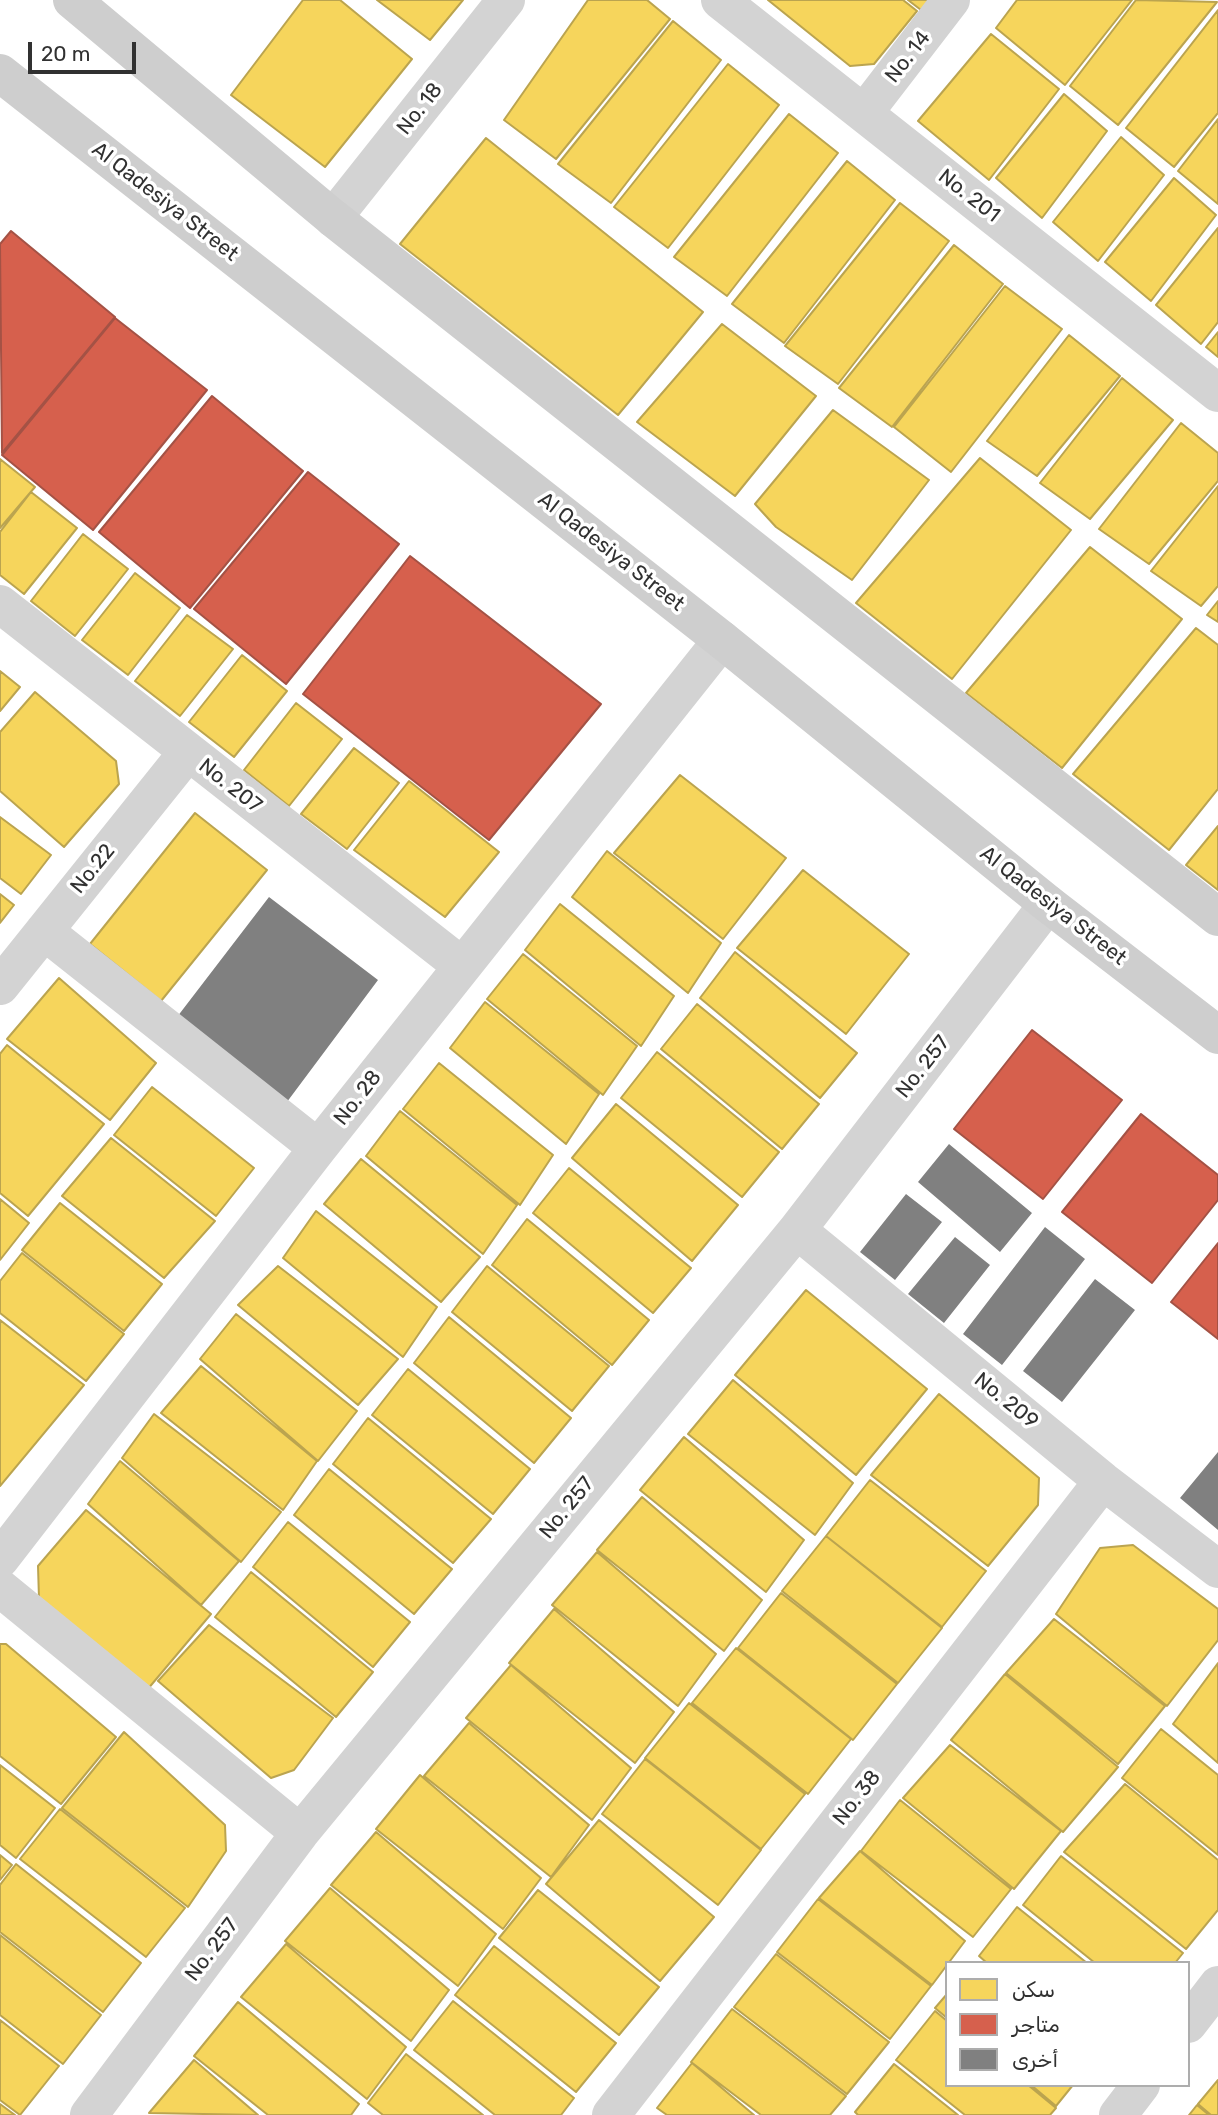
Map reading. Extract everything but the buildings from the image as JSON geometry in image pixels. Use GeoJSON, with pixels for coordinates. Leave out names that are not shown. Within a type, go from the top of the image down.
{"type":"FeatureCollection","features":[{"type":"Feature","properties":{"kind":"street"},"geometry":{"type":"LineString","coordinates":[[72,0],[333,219],[1218,917]]}},
{"type":"Feature","properties":{"kind":"street","name":"No. 18"},"geometry":{"type":"LineString","coordinates":[[333,219],[506,0]]}},
{"type":"Feature","properties":{"kind":"street","name":"No. 201"},"geometry":{"type":"LineString","coordinates":[[720,0],[1218,393]]}},
{"type":"Feature","properties":{"kind":"street","name":"No. 14"},"geometry":{"type":"LineString","coordinates":[[864,113],[951,0]]}},
{"type":"Feature","properties":{"kind":"street","name":"Al Qadesiya Street"},"geometry":{"type":"LineString","coordinates":[[0,73],[722,640],[1048,904],[1218,1035]]}},
{"type":"Feature","properties":{"kind":"street","name":"No. 207"},"geometry":{"type":"LineString","coordinates":[[0,604],[187,753],[463,966]]}},
{"type":"Feature","properties":{"kind":"street","name":"No. 28"},"geometry":{"type":"LineString","coordinates":[[0,1559],[318,1148],[722,640]]}},
{"type":"Feature","properties":{"kind":"street","name":"No.22"},"geometry":{"type":"LineString","coordinates":[[0,986],[187,753]]}},
{"type":"Feature","properties":{"kind":"street","name":"No. 257"},"geometry":{"type":"LineString","coordinates":[[89,2115],[300,1833],[797,1230],[1048,904]]}},
{"type":"Feature","properties":{"kind":"street"},"geometry":{"type":"LineString","coordinates":[[44,931],[318,1148]]}},
{"type":"Feature","properties":{"kind":"street","name":"No. 209"},"geometry":{"type":"LineString","coordinates":[[797,1230],[1103,1481],[1218,1569]]}},
{"type":"Feature","properties":{"kind":"street","name":"No. 38"},"geometry":{"type":"LineString","coordinates":[[611,2115],[1103,1481]]}},
{"type":"Feature","properties":{"kind":"street"},"geometry":{"type":"LineString","coordinates":[[0,1588],[300,1833]]}},
{"type":"Feature","properties":{"kind":"street"},"geometry":{"type":"LineString","coordinates":[[1190,2021],[1218,1985]]}},
{"type":"Feature","properties":{"kind":"street"},"geometry":{"type":"LineString","coordinates":[[1118,2115],[1139,2087]]}}]}
